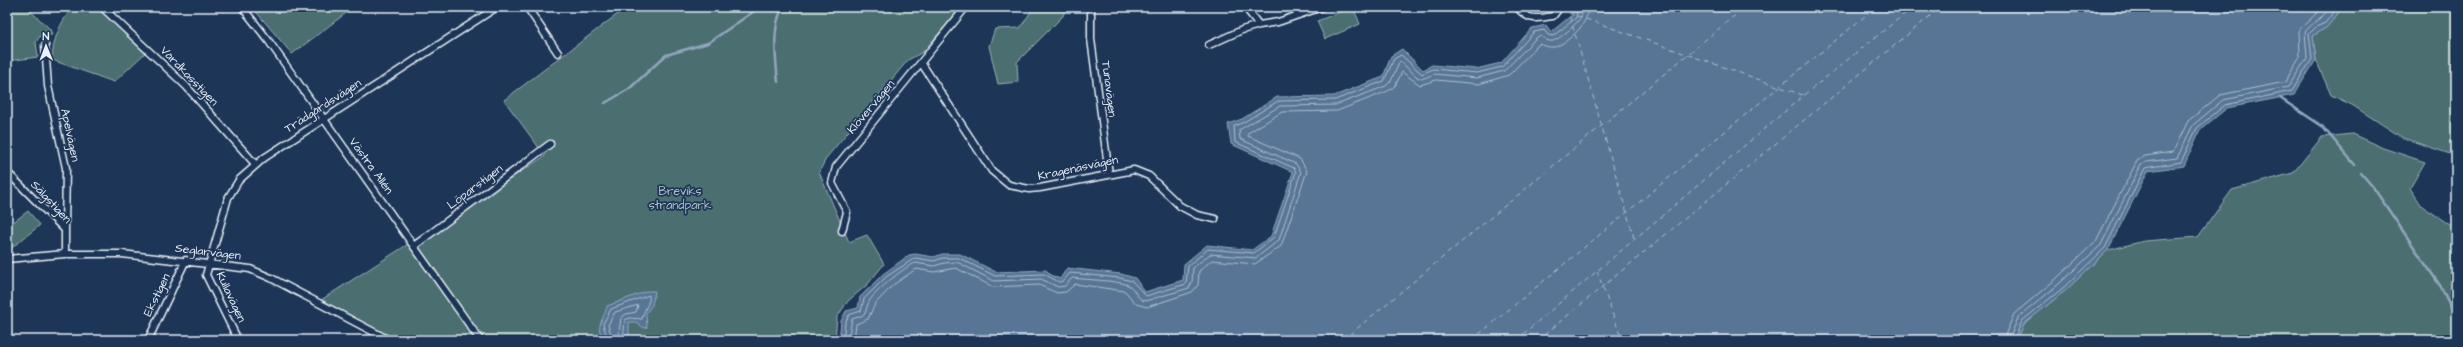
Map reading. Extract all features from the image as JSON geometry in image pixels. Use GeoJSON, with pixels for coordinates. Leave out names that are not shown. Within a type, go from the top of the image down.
{"type":"FeatureCollection","features":[{"type":"Feature","properties":{"kind":"street","name":"Vårdkasstigen"},"geometry":{"type":"LineString","coordinates":[[102,7],[186,86],[256,165]]}},
{"type":"Feature","properties":{"kind":"street","name":"Västra Allén"},"geometry":{"type":"LineString","coordinates":[[242,7],[268,40],[480,340]]}},
{"type":"Feature","properties":{"kind":"street","name":"Trädgårdsvägen"},"geometry":{"type":"LineString","coordinates":[[208,263],[228,198],[239,180],[256,165],[323,119],[497,7]]}},
{"type":"Feature","properties":{"kind":"street"},"geometry":{"type":"LineString","coordinates":[[526,7],[558,53]]}},
{"type":"Feature","properties":{"kind":"street","name":"Klövervägen"},"geometry":{"type":"LineString","coordinates":[[842,232],[847,212],[832,183],[836,167],[922,64],[966,7]]}},
{"type":"Feature","properties":{"kind":"street","name":"Tunavägen"},"geometry":{"type":"LineString","coordinates":[[1091,7],[1091,39],[1109,174]]}},
{"type":"Feature","properties":{"kind":"street"},"geometry":{"type":"LineString","coordinates":[[1245,7],[1259,25]]}},
{"type":"Feature","properties":{"kind":"street"},"geometry":{"type":"LineString","coordinates":[[1209,45],[1242,30],[1278,22],[1322,7]]}},
{"type":"Feature","properties":{"kind":"street"},"geometry":{"type":"LineString","coordinates":[[1517,7],[1528,18],[1535,19],[1553,16],[1560,7]]}},
{"type":"Feature","properties":{"kind":"street","name":"Apelvägen"},"geometry":{"type":"LineString","coordinates":[[45,45],[48,86],[66,168],[65,230]]}},
{"type":"Feature","properties":{"kind":"street","name":"Kragenäsvägen"},"geometry":{"type":"LineString","coordinates":[[922,64],[992,171],[1003,181],[1018,187],[1040,188],[1127,170],[1143,172],[1180,206],[1197,215],[1215,219]]}},
{"type":"Feature","properties":{"kind":"street","name":"Löparstigen"},"geometry":{"type":"LineString","coordinates":[[414,246],[550,144]]}},
{"type":"Feature","properties":{"kind":"street","name":"Sälgstigen"},"geometry":{"type":"LineString","coordinates":[[7,172],[65,230],[65,254]]}},
{"type":"Feature","properties":{"kind":"street","name":"Seglarvägen"},"geometry":{"type":"LineString","coordinates":[[7,259],[65,254],[134,255],[186,260],[250,269],[272,278],[389,340]]}},
{"type":"Feature","properties":{"kind":"street","name":"Ekstigen"},"geometry":{"type":"LineString","coordinates":[[148,340],[186,260]]}},
{"type":"Feature","properties":{"kind":"street","name":"Kullavägen"},"geometry":{"type":"LineString","coordinates":[[208,263],[206,274],[238,340]]}},
{"type":"Feature","properties":{"kind":"street"},"geometry":{"type":"LineString","coordinates":[[7,332],[8,340]]}},
{"type":"Feature","properties":{"kind":"green space"},"geometry":{"type":"Polygon","coordinates":[[[7,7],[26,7],[50,29],[52,35],[40,36],[36,42],[38,57],[7,61],[7,7]]]}},
{"type":"Feature","properties":{"kind":"green space"},"geometry":{"type":"Polygon","coordinates":[[[72,7],[93,7],[101,10],[145,53],[114,82],[52,60],[58,32],[72,7]]]}},
{"type":"Feature","properties":{"kind":"green space"},"geometry":{"type":"Polygon","coordinates":[[[252,7],[348,7],[350,10],[292,54],[252,7]]]}},
{"type":"Feature","properties":{"kind":"green space","name":"Breviks strandpark"},"geometry":{"type":"Polygon","coordinates":[[[627,7],[961,7],[923,52],[908,60],[827,157],[819,172],[849,242],[867,235],[884,264],[868,284],[848,301],[837,317],[835,340],[396,340],[321,300],[545,156],[504,100],[627,7]]]}},
{"type":"Feature","properties":{"kind":"green space"},"geometry":{"type":"Polygon","coordinates":[[[1034,7],[1066,7],[1063,16],[1017,62],[1018,82],[998,84],[989,46],[995,29],[1020,28],[1034,7]]]}},
{"type":"Feature","properties":{"kind":"green space"},"geometry":{"type":"Polygon","coordinates":[[[1353,7],[1360,24],[1325,39],[1317,21],[1353,7]]]}},
{"type":"Feature","properties":{"kind":"green space"},"geometry":{"type":"Polygon","coordinates":[[[2343,7],[2456,7],[2456,156],[2403,138],[2352,105],[2331,95],[2316,60],[2313,36],[2327,27],[2343,7]]]}},
{"type":"Feature","properties":{"kind":"green space"},"geometry":{"type":"Polygon","coordinates":[[[2352,134],[2383,148],[2425,162],[2410,188],[2422,206],[2456,229],[2456,340],[2017,340],[2024,324],[2066,290],[2108,250],[2144,241],[2198,237],[2232,190],[2293,173],[2322,137],[2352,134]]]}},
{"type":"Feature","properties":{"kind":"green space"},"geometry":{"type":"Polygon","coordinates":[[[28,211],[40,225],[9,250],[7,227],[28,211]]]}},
{"type":"Feature","properties":{"kind":"water"},"geometry":{"type":"Polygon","coordinates":[[[1569,7],[2343,7],[2327,27],[2313,36],[2316,60],[2294,95],[2227,108],[2200,130],[2184,166],[2148,171],[2108,250],[2066,290],[2024,324],[2017,340],[839,340],[841,321],[846,311],[858,308],[860,297],[883,274],[909,255],[915,254],[934,257],[942,254],[960,254],[996,272],[1046,270],[1051,275],[1060,279],[1067,268],[1121,274],[1135,278],[1145,292],[1183,280],[1184,264],[1207,245],[1252,250],[1271,236],[1293,172],[1231,144],[1228,124],[1242,119],[1277,97],[1334,96],[1383,77],[1391,56],[1402,49],[1423,70],[1432,65],[1476,69],[1501,63],[1532,28],[1546,25],[1551,32],[1573,14],[1569,7]]]}},
{"type":"Feature","properties":{"kind":"water"},"geometry":{"type":"Polygon","coordinates":[[[647,291],[655,291],[652,305],[646,313],[647,327],[644,328],[636,322],[629,322],[629,336],[626,340],[605,340],[600,331],[600,323],[607,306],[647,291]]]}},
{"type":"Feature","properties":{"kind":"waterway"},"geometry":{"type":"LineString","coordinates":[[605,103],[629,89],[666,55],[708,43],[760,7]]}},
{"type":"Feature","properties":{"kind":"waterway"},"geometry":{"type":"LineString","coordinates":[[778,82],[775,44],[777,24],[783,7]]}},
{"type":"Feature","properties":{"kind":"waterway"},"geometry":{"type":"LineString","coordinates":[[2280,98],[2322,126],[2355,165]]}},
{"type":"Feature","properties":{"kind":"waterway"},"geometry":{"type":"LineString","coordinates":[[2361,173],[2373,187]]}},
{"type":"Feature","properties":{"kind":"waterway"},"geometry":{"type":"LineString","coordinates":[[2373,187],[2441,287],[2456,318]]}},
{"type":"Feature","properties":{"kind":"ferry route"},"geometry":{"type":"LineString","coordinates":[[1343,340],[1745,7]]}},
{"type":"Feature","properties":{"kind":"ferry route"},"geometry":{"type":"LineString","coordinates":[[1472,340],[1876,7]]}},
{"type":"Feature","properties":{"kind":"ferry route"},"geometry":{"type":"LineString","coordinates":[[1516,340],[1804,95],[1913,7]]}},
{"type":"Feature","properties":{"kind":"ferry route"},"geometry":{"type":"LineString","coordinates":[[1538,340],[1941,7]]}},
{"type":"Feature","properties":{"kind":"ferry route"},"geometry":{"type":"LineString","coordinates":[[1634,238],[1569,13],[1803,95]]}},
{"type":"Feature","properties":{"kind":"ferry route"},"geometry":{"type":"LineString","coordinates":[[1597,271],[1622,340]]}}]}
